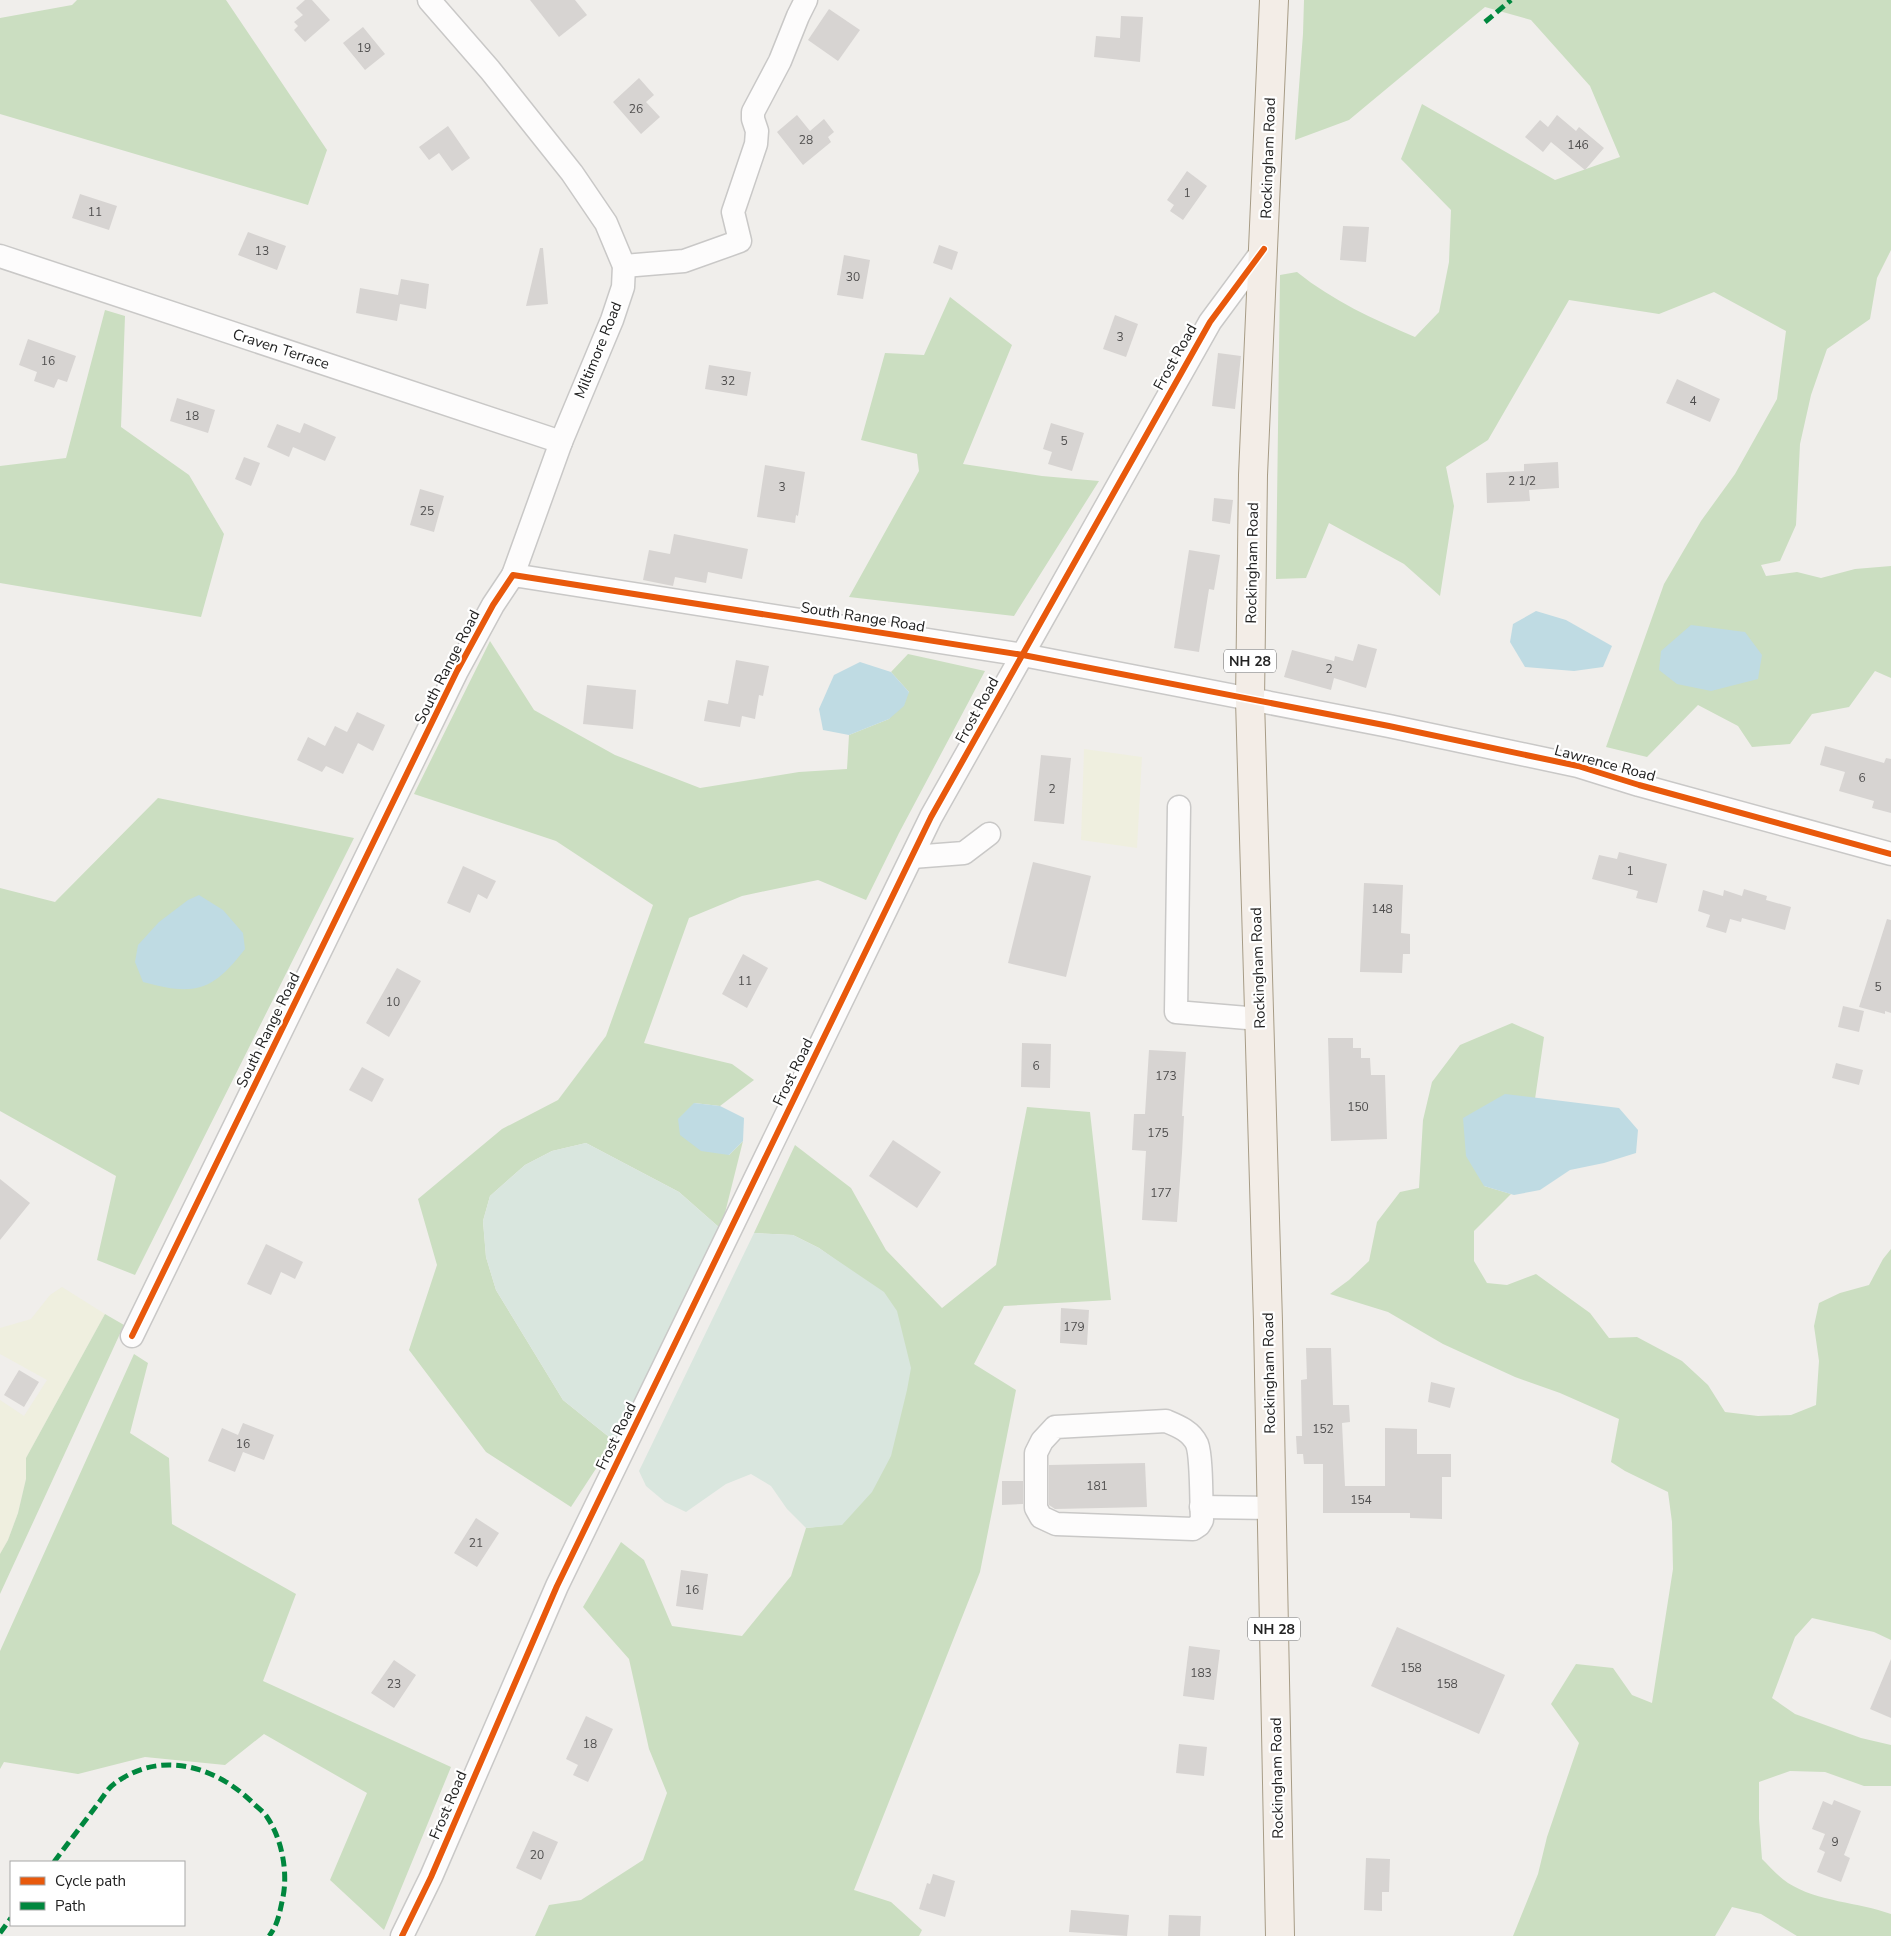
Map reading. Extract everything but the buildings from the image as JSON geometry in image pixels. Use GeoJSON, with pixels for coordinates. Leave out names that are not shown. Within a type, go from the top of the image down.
{"type":"FeatureCollection","features":[{"type":"Feature","properties":{"kind":"main road","name":"Rockingham Road"},"geometry":{"type":"LineString","coordinates":[[1274,0],[1264,249],[1252,475],[1250,700],[1272,1508],[1280,1936]]}},
{"type":"Feature","properties":{"kind":"street","name":"Miltimore Road"},"geometry":{"type":"LineString","coordinates":[[429,0],[490,70],[572,173],[606,223],[624,266],[623,287],[612,320],[561,442],[513,574]]}},
{"type":"Feature","properties":{"kind":"street"},"geometry":{"type":"LineString","coordinates":[[624,266],[684,260],[740,241],[733,212],[756,144],[757,131],[753,112],[780,61],[806,0]]}},
{"type":"Feature","properties":{"kind":"street","name":"Frost Road"},"geometry":{"type":"LineString","coordinates":[[402,1936],[435,1868],[557,1586],[931,817],[1210,322],[1264,249]]}},
{"type":"Feature","properties":{"kind":"street","name":"Craven Terrace"},"geometry":{"type":"LineString","coordinates":[[0,256],[561,442]]}},
{"type":"Feature","properties":{"kind":"street","name":"South Range Road"},"geometry":{"type":"LineString","coordinates":[[132,1336],[457,671],[493,605],[513,574],[1023,655],[1250,700]]}},
{"type":"Feature","properties":{"kind":"street","name":"Lawrence Road"},"geometry":{"type":"LineString","coordinates":[[1250,700],[1578,766],[1638,785],[1891,854]]}},
{"type":"Feature","properties":{"kind":"street"},"geometry":{"type":"LineString","coordinates":[[1179,806],[1176,1012],[1260,1019]]}},
{"type":"Feature","properties":{"kind":"street"},"geometry":{"type":"LineString","coordinates":[[912,857],[964,853],[989,834]]}},
{"type":"Feature","properties":{"kind":"street"},"geometry":{"type":"LineString","coordinates":[[1166,1421],[1180,1426],[1197,1445],[1201,1507],[1202,1520],[1199,1526],[1193,1529],[1056,1524],[1041,1517],[1036,1508],[1036,1454],[1042,1441],[1055,1428],[1166,1421]]}},
{"type":"Feature","properties":{"kind":"street"},"geometry":{"type":"LineString","coordinates":[[1201,1507],[1272,1508]]}},
{"type":"Feature","properties":{"kind":"green space"},"geometry":{"type":"Polygon","coordinates":[[[77,0],[226,0],[327,150],[308,205],[0,114],[0,18],[72,5],[77,0]]]}},
{"type":"Feature","properties":{"kind":"green space"},"geometry":{"type":"Polygon","coordinates":[[[1304,0],[1891,0],[1891,250],[1877,278],[1870,319],[1827,349],[1811,395],[1800,444],[1796,525],[1780,561],[1761,565],[1766,576],[1797,572],[1821,578],[1855,569],[1891,566],[1891,678],[1875,671],[1849,707],[1812,714],[1790,744],[1752,747],[1738,726],[1698,705],[1647,757],[1606,747],[1664,584],[1701,521],[1735,474],[1777,399],[1786,331],[1714,292],[1659,314],[1569,300],[1488,440],[1446,467],[1454,506],[1440,596],[1404,564],[1329,523],[1306,578],[1276,579],[1280,275],[1297,272],[1339,301],[1415,337],[1439,312],[1449,262],[1451,210],[1401,159],[1422,104],[1555,180],[1620,157],[1590,86],[1531,20],[1485,7],[1349,120],[1295,140],[1304,0]]]}},
{"type":"Feature","properties":{"kind":"green space"},"geometry":{"type":"Polygon","coordinates":[[[950,297],[1012,345],[963,464],[1042,476],[1099,481],[1014,616],[849,597],[919,471],[917,454],[861,440],[885,353],[924,355],[950,297]]]}},
{"type":"Feature","properties":{"kind":"green space"},"geometry":{"type":"Polygon","coordinates":[[[105,310],[125,316],[121,427],[189,475],[224,534],[201,617],[0,583],[0,466],[66,458],[105,310]]]}},
{"type":"Feature","properties":{"kind":"green space"},"geometry":{"type":"Polygon","coordinates":[[[490,641],[534,710],[615,755],[700,788],[799,772],[847,769],[849,735],[889,719],[909,692],[891,672],[908,654],[985,671],[899,833],[866,900],[818,880],[742,896],[689,918],[644,1043],[732,1064],[754,1080],[720,1106],[694,1103],[729,1155],[743,1141],[721,1229],[679,1192],[586,1143],[552,1151],[525,1165],[490,1196],[483,1221],[486,1257],[496,1290],[563,1400],[614,1441],[571,1507],[486,1452],[409,1350],[437,1265],[418,1199],[502,1129],[558,1100],[606,1036],[653,905],[556,841],[414,794],[490,641]]]}},
{"type":"Feature","properties":{"kind":"green space"},"geometry":{"type":"Polygon","coordinates":[[[1084,749],[1142,757],[1137,848],[1081,840],[1084,749]]]}},
{"type":"Feature","properties":{"kind":"green space"},"geometry":{"type":"Polygon","coordinates":[[[158,798],[354,838],[135,1275],[97,1260],[116,1176],[0,1111],[0,888],[55,902],[158,798]]]}},
{"type":"Feature","properties":{"kind":"green space"},"geometry":{"type":"Polygon","coordinates":[[[1512,1023],[1544,1037],[1535,1099],[1505,1095],[1484,1186],[1511,1194],[1474,1231],[1474,1261],[1487,1283],[1507,1285],[1536,1274],[1590,1313],[1609,1338],[1637,1337],[1682,1361],[1708,1385],[1725,1412],[1758,1416],[1791,1415],[1816,1405],[1819,1361],[1814,1326],[1819,1303],[1840,1293],[1869,1285],[1883,1259],[1891,1249],[1891,1640],[1874,1632],[1812,1618],[1795,1637],[1772,1698],[1795,1714],[1861,1738],[1891,1745],[1891,1786],[1864,1786],[1825,1772],[1790,1771],[1759,1782],[1759,1819],[1762,1859],[1781,1878],[1812,1894],[1891,1914],[1891,1936],[1797,1936],[1761,1914],[1732,1907],[1715,1936],[1513,1936],[1538,1874],[1547,1837],[1579,1743],[1551,1704],[1576,1664],[1613,1668],[1632,1695],[1652,1703],[1673,1569],[1672,1522],[1668,1492],[1611,1462],[1619,1419],[1560,1393],[1515,1377],[1443,1344],[1388,1312],[1330,1294],[1349,1280],[1369,1261],[1377,1222],[1400,1192],[1419,1188],[1423,1120],[1432,1082],[1460,1045],[1512,1023]]]}},
{"type":"Feature","properties":{"kind":"green space"},"geometry":{"type":"Polygon","coordinates":[[[1027,1107],[1090,1112],[1111,1300],[1004,1306],[974,1364],[1016,1390],[980,1572],[854,1890],[891,1902],[922,1930],[919,1936],[535,1936],[549,1905],[581,1900],[643,1860],[667,1793],[649,1749],[629,1659],[583,1607],[621,1542],[644,1560],[672,1626],[742,1636],[791,1576],[806,1528],[843,1524],[847,1268],[819,1248],[793,1235],[754,1233],[795,1145],[851,1188],[886,1250],[942,1308],[996,1265],[1027,1107]]]}},
{"type":"Feature","properties":{"kind":"green space"},"geometry":{"type":"Polygon","coordinates":[[[62,1287],[105,1314],[26,1458],[26,1479],[18,1513],[8,1540],[0,1554],[0,1400],[24,1416],[47,1380],[0,1354],[0,1328],[31,1319],[50,1295],[62,1287]]]}},
{"type":"Feature","properties":{"kind":"green space"},"geometry":{"type":"Polygon","coordinates":[[[105,1314],[124,1325],[0,1594],[0,1554],[8,1540],[18,1513],[26,1479],[26,1458],[105,1314]]]}},
{"type":"Feature","properties":{"kind":"green space"},"geometry":{"type":"Polygon","coordinates":[[[134,1354],[148,1363],[130,1433],[169,1458],[172,1524],[296,1594],[263,1681],[451,1767],[384,1930],[330,1880],[367,1793],[264,1734],[225,1765],[145,1757],[78,1774],[4,1762],[0,1769],[0,1651],[134,1354]]]}},
{"type":"Feature","properties":{"kind":"shaded area"},"geometry":{"type":"Polygon","coordinates":[[[586,1143],[679,1192],[721,1229],[614,1441],[563,1400],[496,1290],[486,1257],[483,1221],[490,1196],[525,1165],[552,1151],[586,1143]]]}},
{"type":"Feature","properties":{"kind":"shaded area"},"geometry":{"type":"Polygon","coordinates":[[[754,1233],[793,1235],[819,1248],[884,1292],[897,1311],[911,1368],[891,1456],[872,1492],[842,1525],[806,1528],[787,1509],[771,1486],[751,1474],[726,1484],[686,1512],[665,1502],[646,1486],[639,1471],[754,1233]]]}},
{"type":"Feature","properties":{"kind":"water"},"geometry":{"type":"Polygon","coordinates":[[[1536,611],[1566,620],[1612,646],[1603,667],[1574,671],[1525,667],[1510,642],[1513,624],[1536,611]]]}},
{"type":"Feature","properties":{"kind":"water"},"geometry":{"type":"Polygon","coordinates":[[[1691,625],[1745,632],[1762,655],[1758,679],[1711,691],[1677,684],[1659,670],[1661,651],[1691,625]]]}},
{"type":"Feature","properties":{"kind":"water"},"geometry":{"type":"Polygon","coordinates":[[[860,662],[891,672],[909,692],[904,706],[889,719],[849,735],[823,730],[819,709],[834,675],[860,662]]]}},
{"type":"Feature","properties":{"kind":"water"},"geometry":{"type":"Polygon","coordinates":[[[199,895],[223,910],[243,933],[245,949],[222,974],[212,982],[201,987],[176,989],[143,982],[135,962],[138,945],[159,922],[188,900],[199,895]]]}},
{"type":"Feature","properties":{"kind":"water"},"geometry":{"type":"Polygon","coordinates":[[[1505,1094],[1619,1108],[1638,1130],[1636,1153],[1604,1163],[1570,1170],[1540,1190],[1514,1195],[1484,1186],[1466,1156],[1463,1118],[1505,1094]]]}},
{"type":"Feature","properties":{"kind":"water"},"geometry":{"type":"Polygon","coordinates":[[[694,1103],[720,1106],[744,1118],[743,1141],[729,1155],[701,1151],[680,1135],[678,1119],[694,1103]]]}},
{"type":"Feature","properties":{"kind":"marked path"},"geometry":{"type":"LineString","coordinates":[[1485,22],[1511,0]]}},
{"type":"Feature","properties":{"kind":"marked path"},"geometry":{"type":"LineString","coordinates":[[55,1861],[109,1789],[132,1773],[150,1767],[168,1765],[187,1767],[205,1772],[223,1780],[254,1804],[266,1815],[277,1835],[285,1877],[278,1918],[269,1936]]}},
{"type":"Feature","properties":{"kind":"marked path"},"geometry":{"type":"LineString","coordinates":[[0,1933],[10,1919]]}},
{"type":"Feature","properties":{"kind":"cycle path"},"geometry":{"type":"LineString","coordinates":[[402,1936],[431,1877],[557,1586],[931,817],[1210,322],[1264,249]]}},
{"type":"Feature","properties":{"kind":"cycle path"},"geometry":{"type":"LineString","coordinates":[[132,1336],[457,671],[493,605],[513,575],[1023,655],[1389,726],[1578,766],[1639,785],[1891,854]]}}]}
